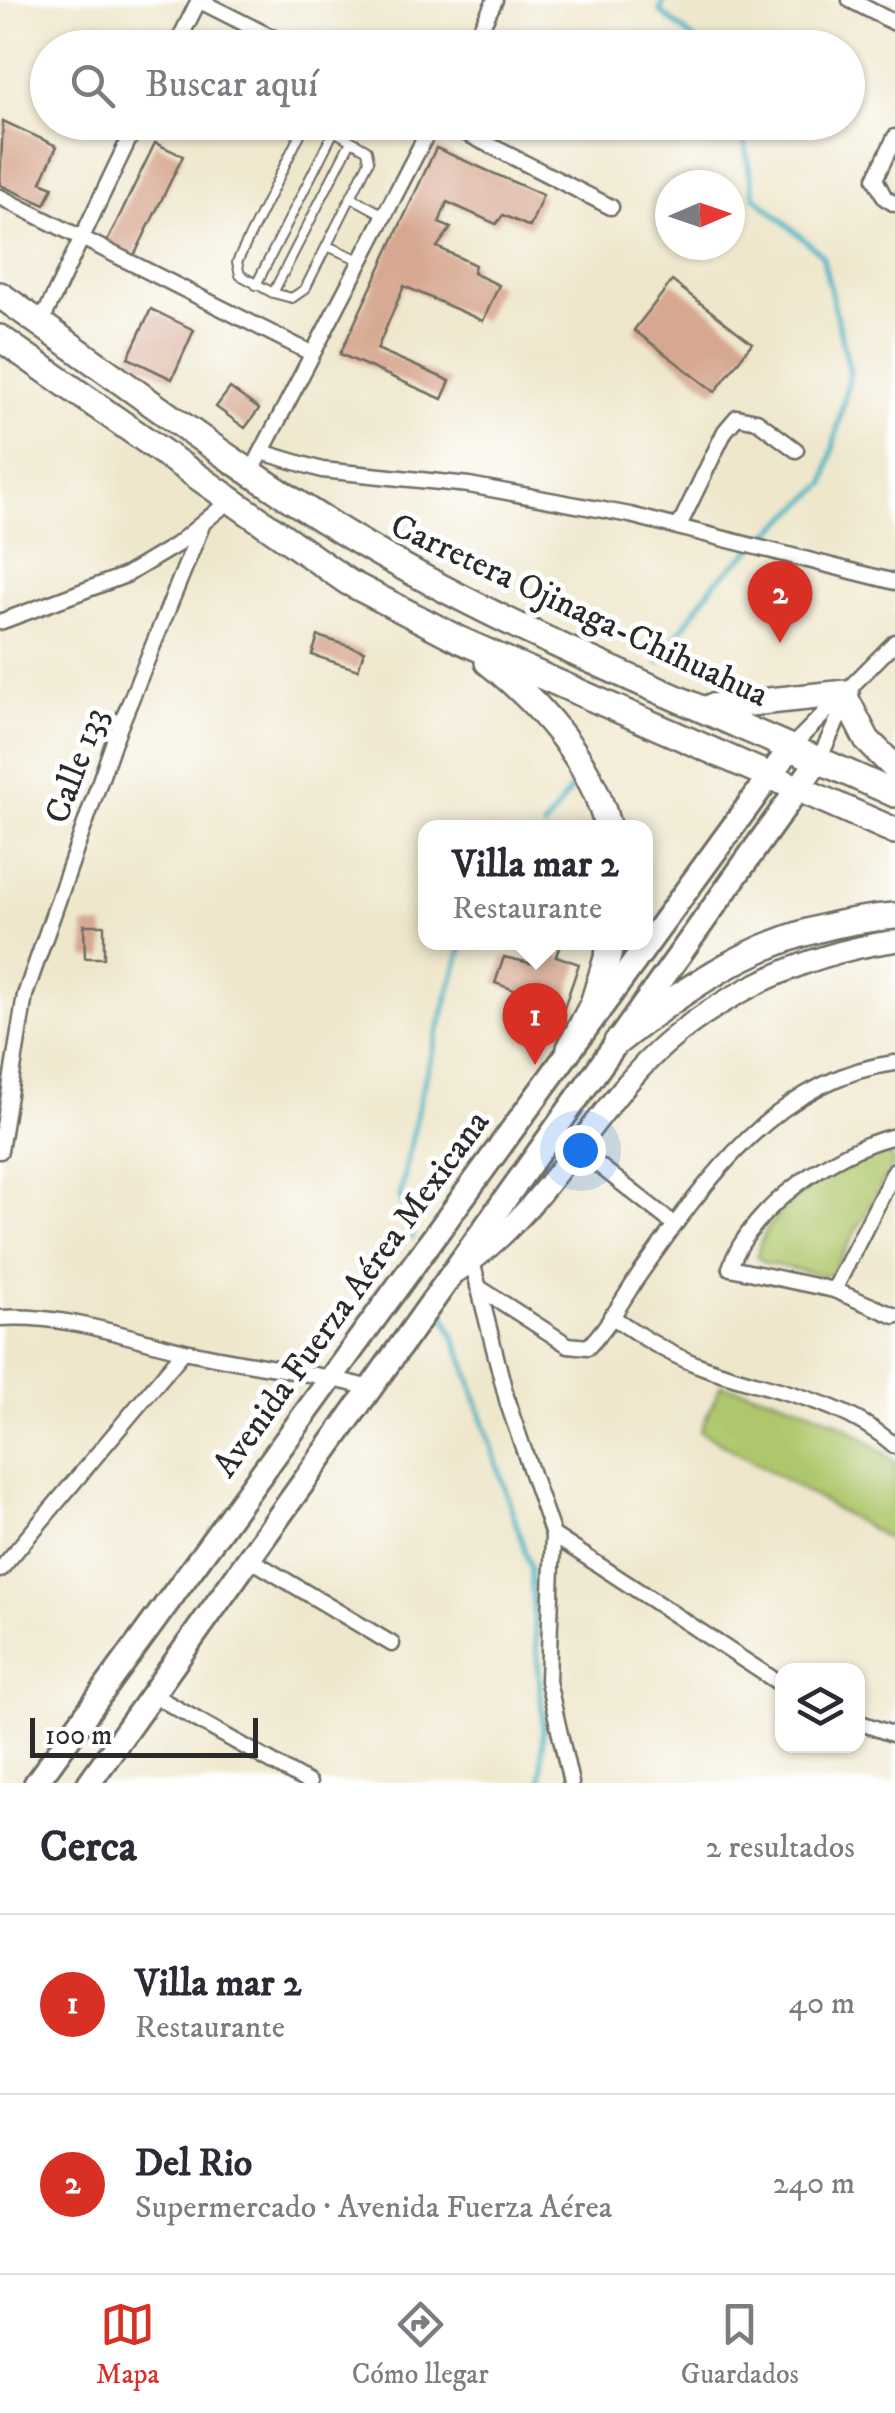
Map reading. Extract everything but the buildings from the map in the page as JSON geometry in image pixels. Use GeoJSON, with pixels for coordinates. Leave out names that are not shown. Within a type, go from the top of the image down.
{"type":"FeatureCollection","features":[{"type":"Feature","properties":{"kind":"highway","name":"Carretera Ojinaga-Chihuahua"},"geometry":{"type":"LineString","coordinates":[[0,295],[257,463],[368,547],[461,597],[895,794]]}},
{"type":"Feature","properties":{"kind":"highway"},"geometry":{"type":"LineString","coordinates":[[0,338],[228,502],[348,582],[460,640],[895,832]]}},
{"type":"Feature","properties":{"kind":"highway"},"geometry":{"type":"LineString","coordinates":[[460,640],[506,676],[558,729],[590,778],[605,820]]}},
{"type":"Feature","properties":{"kind":"highway"},"geometry":{"type":"LineString","coordinates":[[704,708],[849,692],[874,750],[895,768]]}},
{"type":"Feature","properties":{"kind":"highway"},"geometry":{"type":"LineString","coordinates":[[618,1042],[684,990],[747,954],[841,923],[895,916]]}},
{"type":"Feature","properties":{"kind":"highway"},"geometry":{"type":"LineString","coordinates":[[570,1048],[594,1004],[610,950]]}},
{"type":"Feature","properties":{"kind":"main road","name":"Avenida Fuerza Aérea Mexicana"},"geometry":{"type":"LineString","coordinates":[[653,936],[791,746]]}},
{"type":"Feature","properties":{"kind":"main road","name":"Avenida Fuerza Aérea Mexicana"},"geometry":{"type":"LineString","coordinates":[[92,1779],[155,1696],[444,1281],[819,759]]}},
{"type":"Feature","properties":{"kind":"main road","name":"Avenida Fuerza Aérea Mexicana"},"geometry":{"type":"LineString","coordinates":[[36,1783],[642,950]]}},
{"type":"Feature","properties":{"kind":"street"},"geometry":{"type":"LineString","coordinates":[[184,30],[199,0],[258,30]]}},
{"type":"Feature","properties":{"kind":"street"},"geometry":{"type":"LineString","coordinates":[[480,30],[495,0]]}},
{"type":"Feature","properties":{"kind":"street"},"geometry":{"type":"LineString","coordinates":[[850,0],[895,23]]}},
{"type":"Feature","properties":{"kind":"street"},"geometry":{"type":"LineString","coordinates":[[895,136],[876,168],[879,189],[895,204]]}},
{"type":"Feature","properties":{"kind":"street"},"geometry":{"type":"LineString","coordinates":[[40,324],[128,140]]}},
{"type":"Feature","properties":{"kind":"street"},"geometry":{"type":"LineString","coordinates":[[423,140],[257,463],[469,485],[679,526],[895,582]]}},
{"type":"Feature","properties":{"kind":"street"},"geometry":{"type":"LineString","coordinates":[[479,140],[611,207]]}},
{"type":"Feature","properties":{"kind":"street"},"geometry":{"type":"LineString","coordinates":[[0,197],[312,353]]}},
{"type":"Feature","properties":{"kind":"street"},"geometry":{"type":"LineString","coordinates":[[679,526],[725,431],[737,418],[757,422],[796,450]]}},
{"type":"Feature","properties":{"kind":"street"},"geometry":{"type":"LineString","coordinates":[[0,622],[126,575],[228,502]]}},
{"type":"Feature","properties":{"kind":"street","name":"Calle 133"},"geometry":{"type":"LineString","coordinates":[[0,1151],[25,995],[114,741],[203,523]]}},
{"type":"Feature","properties":{"kind":"street"},"geometry":{"type":"LineString","coordinates":[[791,746],[895,643]]}},
{"type":"Feature","properties":{"kind":"street"},"geometry":{"type":"LineString","coordinates":[[819,759],[849,692]]}},
{"type":"Feature","properties":{"kind":"street"},"geometry":{"type":"LineString","coordinates":[[444,1281],[472,1262],[530,1209],[640,1069],[714,1010],[823,956],[895,941]]}},
{"type":"Feature","properties":{"kind":"street"},"geometry":{"type":"LineString","coordinates":[[478,1287],[572,1347],[583,1349],[592,1344],[723,1162],[784,1108],[845,1076],[895,1063]]}},
{"type":"Feature","properties":{"kind":"street"},"geometry":{"type":"LineString","coordinates":[[895,1136],[837,1157],[798,1183],[762,1221],[730,1265],[738,1273],[834,1290],[895,1316]]}},
{"type":"Feature","properties":{"kind":"street"},"geometry":{"type":"LineString","coordinates":[[578,1149],[675,1224]]}},
{"type":"Feature","properties":{"kind":"street"},"geometry":{"type":"LineString","coordinates":[[834,1290],[895,1170]]}},
{"type":"Feature","properties":{"kind":"street"},"geometry":{"type":"LineString","coordinates":[[472,1262],[508,1404],[552,1535],[548,1681],[571,1783]]}},
{"type":"Feature","properties":{"kind":"street"},"geometry":{"type":"LineString","coordinates":[[611,1316],[666,1351],[700,1366],[852,1414],[895,1446]]}},
{"type":"Feature","properties":{"kind":"street"},"geometry":{"type":"LineString","coordinates":[[0,1318],[78,1322],[184,1350],[369,1388]]}},
{"type":"Feature","properties":{"kind":"street"},"geometry":{"type":"LineString","coordinates":[[0,1570],[184,1350]]}},
{"type":"Feature","properties":{"kind":"street"},"geometry":{"type":"LineString","coordinates":[[552,1535],[775,1680]]}},
{"type":"Feature","properties":{"kind":"street"},"geometry":{"type":"LineString","coordinates":[[250,1559],[392,1644]]}},
{"type":"Feature","properties":{"kind":"street"},"geometry":{"type":"LineString","coordinates":[[155,1696],[308,1783]]}},
{"type":"Feature","properties":{"kind":"street"},"geometry":{"type":"LineString","coordinates":[[865,1724],[895,1735]]}},
{"type":"Feature","properties":{"kind":"lane"},"geometry":{"type":"LineString","coordinates":[[273,293],[351,141],[367,150],[370,157],[328,246],[297,296],[286,298],[273,293],[256,285],[240,275],[237,262],[297,140]]}},
{"type":"Feature","properties":{"kind":"lane"},"geometry":{"type":"LineString","coordinates":[[256,285],[329,140]]}},
{"type":"Feature","properties":{"kind":"lane"},"geometry":{"type":"LineString","coordinates":[[351,197],[384,215]]}},
{"type":"Feature","properties":{"kind":"lane"},"geometry":{"type":"LineString","coordinates":[[328,246],[360,260]]}},
{"type":"Feature","properties":{"kind":"green space"},"geometry":{"type":"Polygon","coordinates":[[[889,1150],[894,1163],[833,1272],[825,1276],[764,1263],[757,1257],[773,1221],[808,1187],[850,1162],[889,1150]]]}},
{"type":"Feature","properties":{"kind":"green space"},"geometry":{"type":"Polygon","coordinates":[[[721,1385],[769,1396],[834,1421],[895,1462],[895,1543],[700,1431],[721,1385]]]}},
{"type":"Feature","properties":{"kind":"waterway"},"geometry":{"type":"LineString","coordinates":[[664,0],[660,11],[683,30]]}},
{"type":"Feature","properties":{"kind":"waterway"},"geometry":{"type":"LineString","coordinates":[[659,662],[714,583],[825,484],[850,372],[822,255],[754,196],[744,140]]}},
{"type":"Feature","properties":{"kind":"waterway"},"geometry":{"type":"LineString","coordinates":[[549,820],[579,777]]}},
{"type":"Feature","properties":{"kind":"waterway"},"geometry":{"type":"LineString","coordinates":[[413,1237],[400,1196],[422,1090],[461,950]]}},
{"type":"Feature","properties":{"kind":"waterway"},"geometry":{"type":"LineString","coordinates":[[443,1311],[464,1361],[530,1567],[543,1721],[541,1783]]}},
{"type":"Feature","properties":{"kind":"place","name":"Del Rio"},"geometry":{"type":"Point","coordinates":[780,643]}},
{"type":"Feature","properties":{"kind":"place","name":"Villa mar 2"},"geometry":{"type":"Point","coordinates":[535,1065]}}]}
